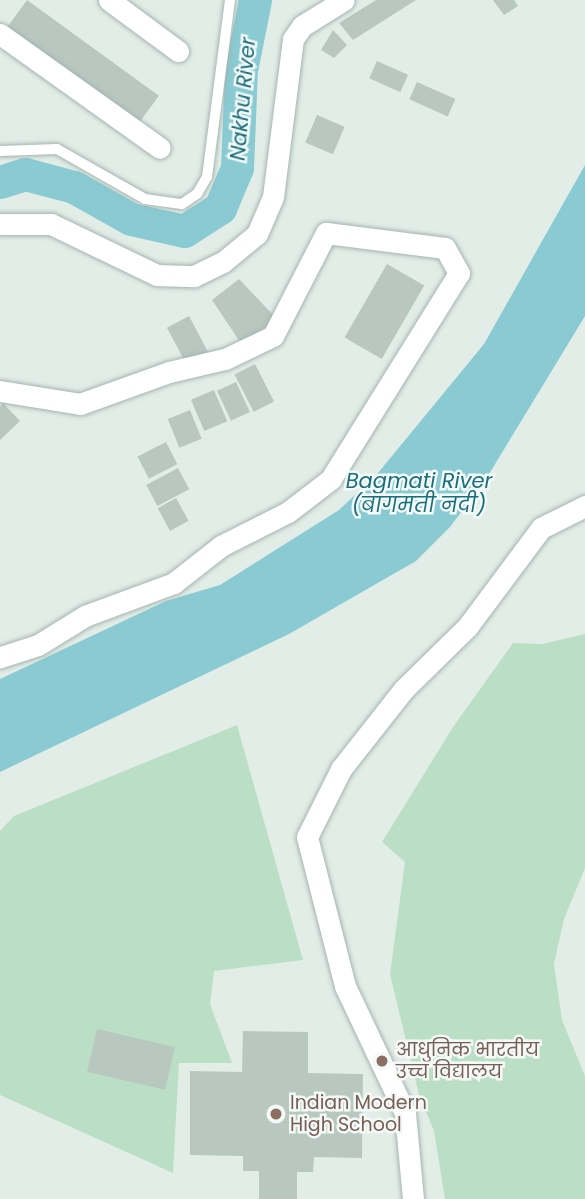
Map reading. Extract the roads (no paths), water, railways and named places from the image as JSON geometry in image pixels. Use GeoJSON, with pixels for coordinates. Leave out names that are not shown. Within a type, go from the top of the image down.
{"type":"FeatureCollection","features":[{"type":"Feature","properties":{"kind":"street"},"geometry":{"type":"LineString","coordinates":[[109,0],[178,51]]}},
{"type":"Feature","properties":{"kind":"street"},"geometry":{"type":"LineString","coordinates":[[0,224],[51,224],[157,275],[194,276],[223,262],[257,234],[273,197],[293,39],[302,26],[344,0]]}},
{"type":"Feature","properties":{"kind":"street"},"geometry":{"type":"LineString","coordinates":[[0,34],[160,148]]}},
{"type":"Feature","properties":{"kind":"street"},"geometry":{"type":"LineString","coordinates":[[0,391],[80,404],[169,372],[225,359],[273,336],[326,233],[445,248],[459,273],[331,479],[288,512],[220,546],[174,583],[85,615],[38,645],[0,657]]}},
{"type":"Feature","properties":{"kind":"street"},"geometry":{"type":"LineString","coordinates":[[412,1199],[405,1113],[345,986],[307,837],[341,769],[404,689],[467,626],[541,528],[585,506]]}},
{"type":"Feature","properties":{"kind":"lane"},"geometry":{"type":"LineString","coordinates":[[0,151],[57,149],[145,200],[167,206],[182,204],[197,194],[207,177],[230,0]]}},
{"type":"Feature","properties":{"kind":"water","name":"Bagmati River (बागमती नदी)"},"geometry":{"type":"Polygon","coordinates":[[[585,165],[585,316],[486,479],[450,527],[416,561],[289,634],[0,772],[0,679],[166,601],[220,585],[339,510],[378,473],[484,344],[585,165]]]}},
{"type":"Feature","properties":{"kind":"waterway","name":"Nakhu River"},"geometry":{"type":"LineString","coordinates":[[0,182],[25,174],[74,187],[131,219],[184,231],[220,208],[237,168],[241,70],[255,0]]}},
{"type":"Feature","properties":{"kind":"place","name":"आधुनिक भारतीय उच्च विद्यालय"},"geometry":{"type":"Point","coordinates":[382,1061]}},
{"type":"Feature","properties":{"kind":"place","name":"Indian Modern High School"},"geometry":{"type":"Point","coordinates":[276,1114]}}]}
